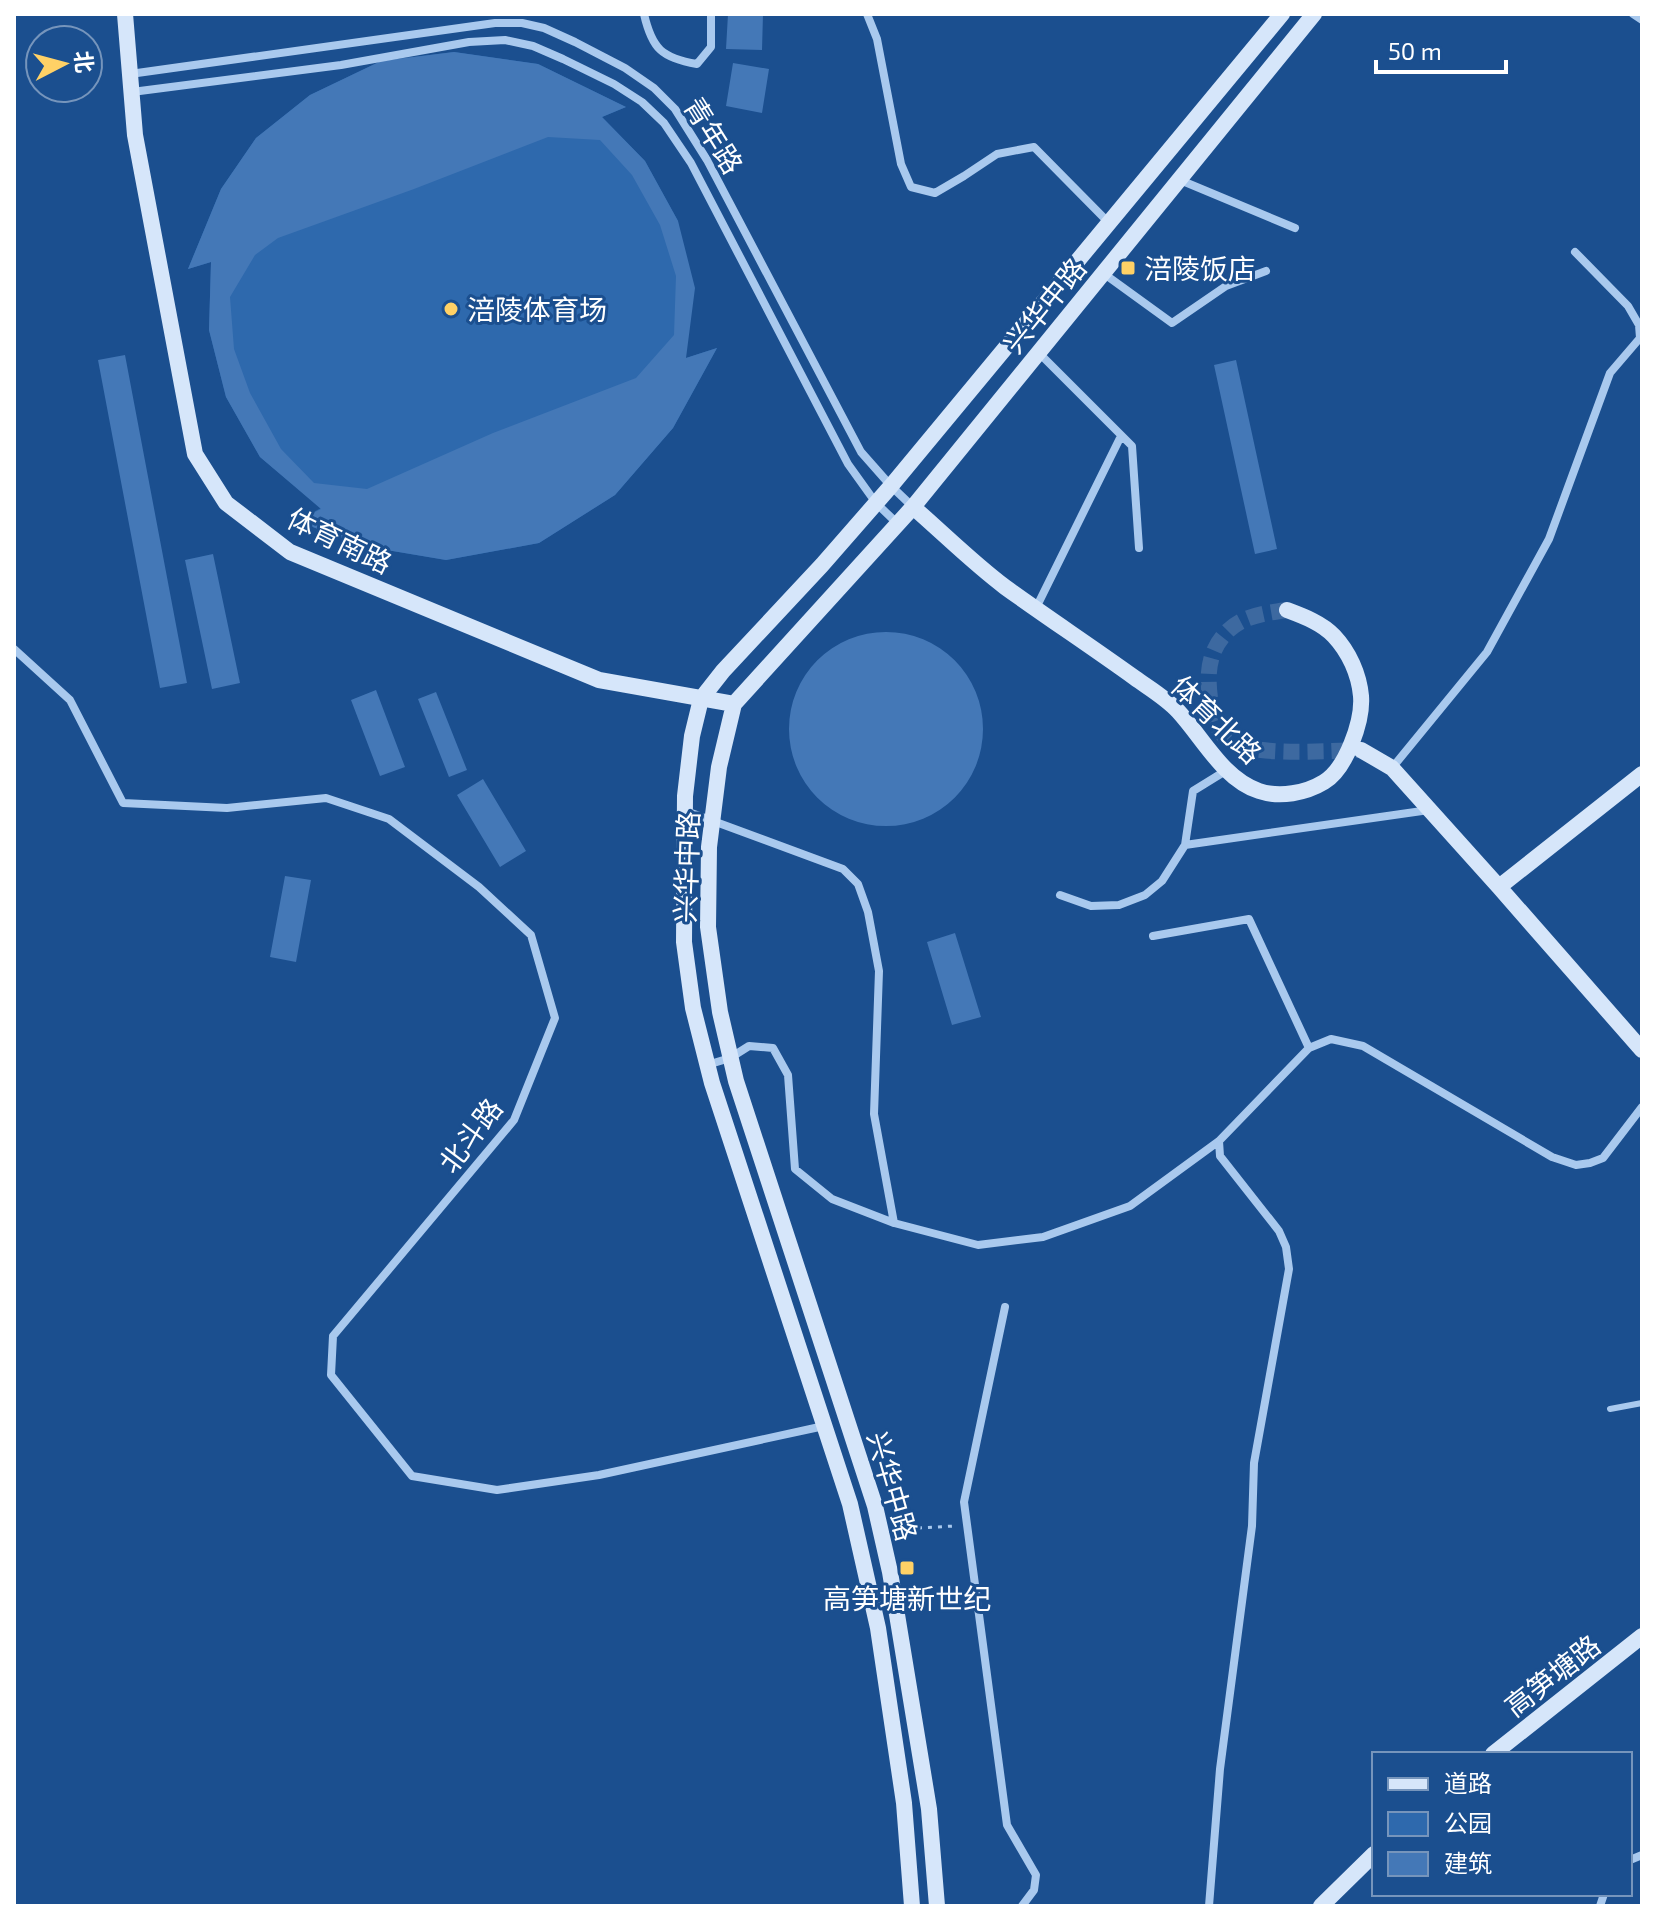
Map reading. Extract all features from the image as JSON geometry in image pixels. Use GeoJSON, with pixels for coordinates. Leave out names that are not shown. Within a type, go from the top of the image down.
{"type":"FeatureCollection","features":[{"type":"Feature","properties":{"kind":"main road","name":"体育南路"},"geometry":{"type":"LineString","coordinates":[[125,14],[135,135],[195,454],[226,503],[290,552],[599,680],[734,704]]}},
{"type":"Feature","properties":{"kind":"main road"},"geometry":{"type":"LineString","coordinates":[[912,1906],[904,1803],[878,1628],[850,1504],[707,1065],[693,1008],[684,942],[685,811],[692,736],[701,699],[723,671],[891,486],[1282,14]]}},
{"type":"Feature","properties":{"kind":"main road","name":"兴华中路"},"geometry":{"type":"LineString","coordinates":[[937,1906],[929,1809],[890,1572],[875,1506],[741,1096],[720,1012],[708,927],[709,847],[719,767],[734,704],[913,507],[1314,14]]}},
{"type":"Feature","properties":{"kind":"main road","name":"体育北路"},"geometry":{"type":"LineString","coordinates":[[913,507],[1004,586],[1176,709],[1227,770],[1244,784],[1262,792],[1294,793],[1326,782],[1340,767],[1360,721],[1361,696],[1356,673],[1346,651],[1332,634],[1311,619],[1287,610]]}},
{"type":"Feature","properties":{"kind":"main road"},"geometry":{"type":"LineString","coordinates":[[1361,750],[1392,768],[1642,1050]]}},
{"type":"Feature","properties":{"kind":"main road"},"geometry":{"type":"LineString","coordinates":[[1499,887],[1642,774]]}},
{"type":"Feature","properties":{"kind":"main road","name":"高笋塘路"},"geometry":{"type":"LineString","coordinates":[[1496,1752],[1642,1636]]}},
{"type":"Feature","properties":{"kind":"main road"},"geometry":{"type":"LineString","coordinates":[[1321,1906],[1372,1856]]}},
{"type":"Feature","properties":{"kind":"street"},"geometry":{"type":"LineString","coordinates":[[644,14],[647,29],[659,50],[676,60],[697,64],[711,47],[711,14]]}},
{"type":"Feature","properties":{"kind":"street"},"geometry":{"type":"LineString","coordinates":[[867,14],[877,39],[901,164],[911,187],[935,193],[997,154],[1034,147],[1109,223]]}},
{"type":"Feature","properties":{"kind":"street"},"geometry":{"type":"LineString","coordinates":[[1633,14],[1642,20]]}},
{"type":"Feature","properties":{"kind":"street","name":"青年路"},"geometry":{"type":"LineString","coordinates":[[130,74],[495,23],[522,23],[544,28],[625,68],[654,88],[675,109],[707,160],[861,452],[913,507]]}},
{"type":"Feature","properties":{"kind":"street"},"geometry":{"type":"LineString","coordinates":[[132,92],[341,65],[469,42],[505,40],[533,46],[614,84],[642,102],[664,123],[691,163],[848,464],[876,503],[898,524]]}},
{"type":"Feature","properties":{"kind":"street"},"geometry":{"type":"LineString","coordinates":[[1180,179],[1295,228]]}},
{"type":"Feature","properties":{"kind":"street"},"geometry":{"type":"LineString","coordinates":[[1392,768],[1487,652],[1549,539],[1610,373],[1640,338],[1639,325],[1628,306],[1575,252]]}},
{"type":"Feature","properties":{"kind":"street"},"geometry":{"type":"LineString","coordinates":[[1103,273],[1172,323],[1226,286],[1266,271]]}},
{"type":"Feature","properties":{"kind":"street"},"geometry":{"type":"LineString","coordinates":[[1039,353],[1132,446],[1139,548]]}},
{"type":"Feature","properties":{"kind":"street"},"geometry":{"type":"LineString","coordinates":[[1036,608],[1121,436]]}},
{"type":"Feature","properties":{"kind":"street","name":"北斗路"},"geometry":{"type":"LineString","coordinates":[[14,649],[70,700],[123,803],[227,808],[326,798],[389,819],[479,887],[531,935],[555,1018],[514,1120],[333,1336],[331,1375],[412,1476],[497,1490],[599,1475],[824,1426]]}},
{"type":"Feature","properties":{"kind":"street"},"geometry":{"type":"LineString","coordinates":[[1060,895],[1091,906],[1119,905],[1145,895],[1162,881],[1185,845],[1193,791],[1227,770]]}},
{"type":"Feature","properties":{"kind":"street"},"geometry":{"type":"LineString","coordinates":[[1185,845],[1430,810]]}},
{"type":"Feature","properties":{"kind":"street"},"geometry":{"type":"LineString","coordinates":[[685,811],[843,869],[858,884],[868,912],[879,971],[874,1114],[894,1223]]}},
{"type":"Feature","properties":{"kind":"street"},"geometry":{"type":"LineString","coordinates":[[1153,936],[1249,919],[1309,1048]]}},
{"type":"Feature","properties":{"kind":"street"},"geometry":{"type":"LineString","coordinates":[[707,1065],[730,1058],[749,1046],[773,1048],[788,1075],[795,1169],[832,1199],[894,1223],[978,1245],[1043,1237],[1130,1206],[1219,1141],[1309,1048],[1331,1039],[1363,1046],[1552,1157],[1576,1165],[1603,1158],[1642,1107]]}},
{"type":"Feature","properties":{"kind":"street"},"geometry":{"type":"LineString","coordinates":[[1209,1906],[1220,1769],[1252,1526],[1254,1463],[1289,1269],[1286,1247],[1279,1231],[1220,1156],[1219,1141]]}},
{"type":"Feature","properties":{"kind":"street"},"geometry":{"type":"LineString","coordinates":[[1005,1307],[964,1502],[1007,1825],[1036,1875],[1034,1890],[1022,1906]]}},
{"type":"Feature","properties":{"kind":"lane"},"geometry":{"type":"LineString","coordinates":[[1610,1409],[1642,1403]]}},
{"type":"Feature","properties":{"kind":"path"},"geometry":{"type":"LineString","coordinates":[[880,1530],[967,1525]]}},
{"type":"Feature","properties":{"kind":"green space","name":"涪陵体育场"},"geometry":{"type":"Polygon","coordinates":[[[454,52],[538,64],[626,107],[602,117],[645,161],[678,221],[686,358],[717,348],[673,428],[615,495],[539,543],[446,560],[363,546],[297,521],[321,508],[260,457],[226,397],[209,330],[211,262],[188,269],[221,189],[256,138],[310,95],[381,61],[454,52]]]}},
{"type":"Feature","properties":{"kind":"building"},"geometry":{"type":"Polygon","coordinates":[[[728,14],[763,14],[762,50],[726,49],[728,14]]]}},
{"type":"Feature","properties":{"kind":"building"},"geometry":{"type":"Polygon","coordinates":[[[454,52],[538,64],[626,107],[602,117],[645,161],[678,221],[695,288],[686,358],[717,348],[673,428],[615,495],[539,543],[446,560],[363,546],[297,521],[321,509],[260,457],[226,397],[209,330],[211,262],[188,269],[221,189],[256,138],[310,95],[381,61],[454,52]],[[548,137],[278,238],[255,255],[230,297],[234,349],[250,393],[281,449],[314,483],[367,489],[493,433],[636,378],[674,335],[676,276],[660,225],[632,175],[600,140],[548,137]]]}},
{"type":"Feature","properties":{"kind":"building"},"geometry":{"type":"Polygon","coordinates":[[[733,63],[769,69],[762,113],[726,106],[733,63]]]}},
{"type":"Feature","properties":{"kind":"building"},"geometry":{"type":"Polygon","coordinates":[[[125,355],[187,683],[160,688],[98,360],[125,355]]]}},
{"type":"Feature","properties":{"kind":"building"},"geometry":{"type":"Polygon","coordinates":[[[1236,360],[1277,549],[1255,554],[1214,365],[1236,360]]]}},
{"type":"Feature","properties":{"kind":"building"},"geometry":{"type":"Polygon","coordinates":[[[213,554],[240,683],[212,689],[185,560],[213,554]]]}},
{"type":"Feature","properties":{"kind":"building"},"geometry":{"type":"Polygon","coordinates":[[[886,632],[923,640],[954,661],[975,692],[983,729],[975,766],[954,797],[923,818],[886,826],[849,818],[818,797],[797,766],[789,729],[797,692],[818,661],[849,640],[886,632]]]}},
{"type":"Feature","properties":{"kind":"building"},"geometry":{"type":"Polygon","coordinates":[[[376,690],[405,767],[380,776],[351,700],[376,690]]]}},
{"type":"Feature","properties":{"kind":"building"},"geometry":{"type":"Polygon","coordinates":[[[436,692],[467,770],[449,777],[418,699],[436,692]]]}},
{"type":"Feature","properties":{"kind":"building"},"geometry":{"type":"Polygon","coordinates":[[[483,779],[526,851],[500,867],[457,795],[483,779]]]}},
{"type":"Feature","properties":{"kind":"building"},"geometry":{"type":"Polygon","coordinates":[[[285,876],[311,880],[296,962],[270,957],[285,876]]]}},
{"type":"Feature","properties":{"kind":"building"},"geometry":{"type":"Polygon","coordinates":[[[955,933],[981,1017],[952,1025],[927,942],[955,933]]]}},
{"type":"Feature","properties":{"kind":"tunnel"},"geometry":{"type":"LineString","coordinates":[[1287,610],[1245,619],[1218,642],[1211,661],[1209,680],[1212,710],[1218,728],[1229,739],[1253,749],[1298,752],[1358,750]]}},
{"type":"Feature","properties":{"kind":"place","name":"涪陵饭店"},"geometry":{"type":"Point","coordinates":[1128,268]}},
{"type":"Feature","properties":{"kind":"place","name":"涪陵体育场"},"geometry":{"type":"Point","coordinates":[451,309]}},
{"type":"Feature","properties":{"kind":"place","name":"高笋塘新世纪"},"geometry":{"type":"Point","coordinates":[907,1568]}}]}
